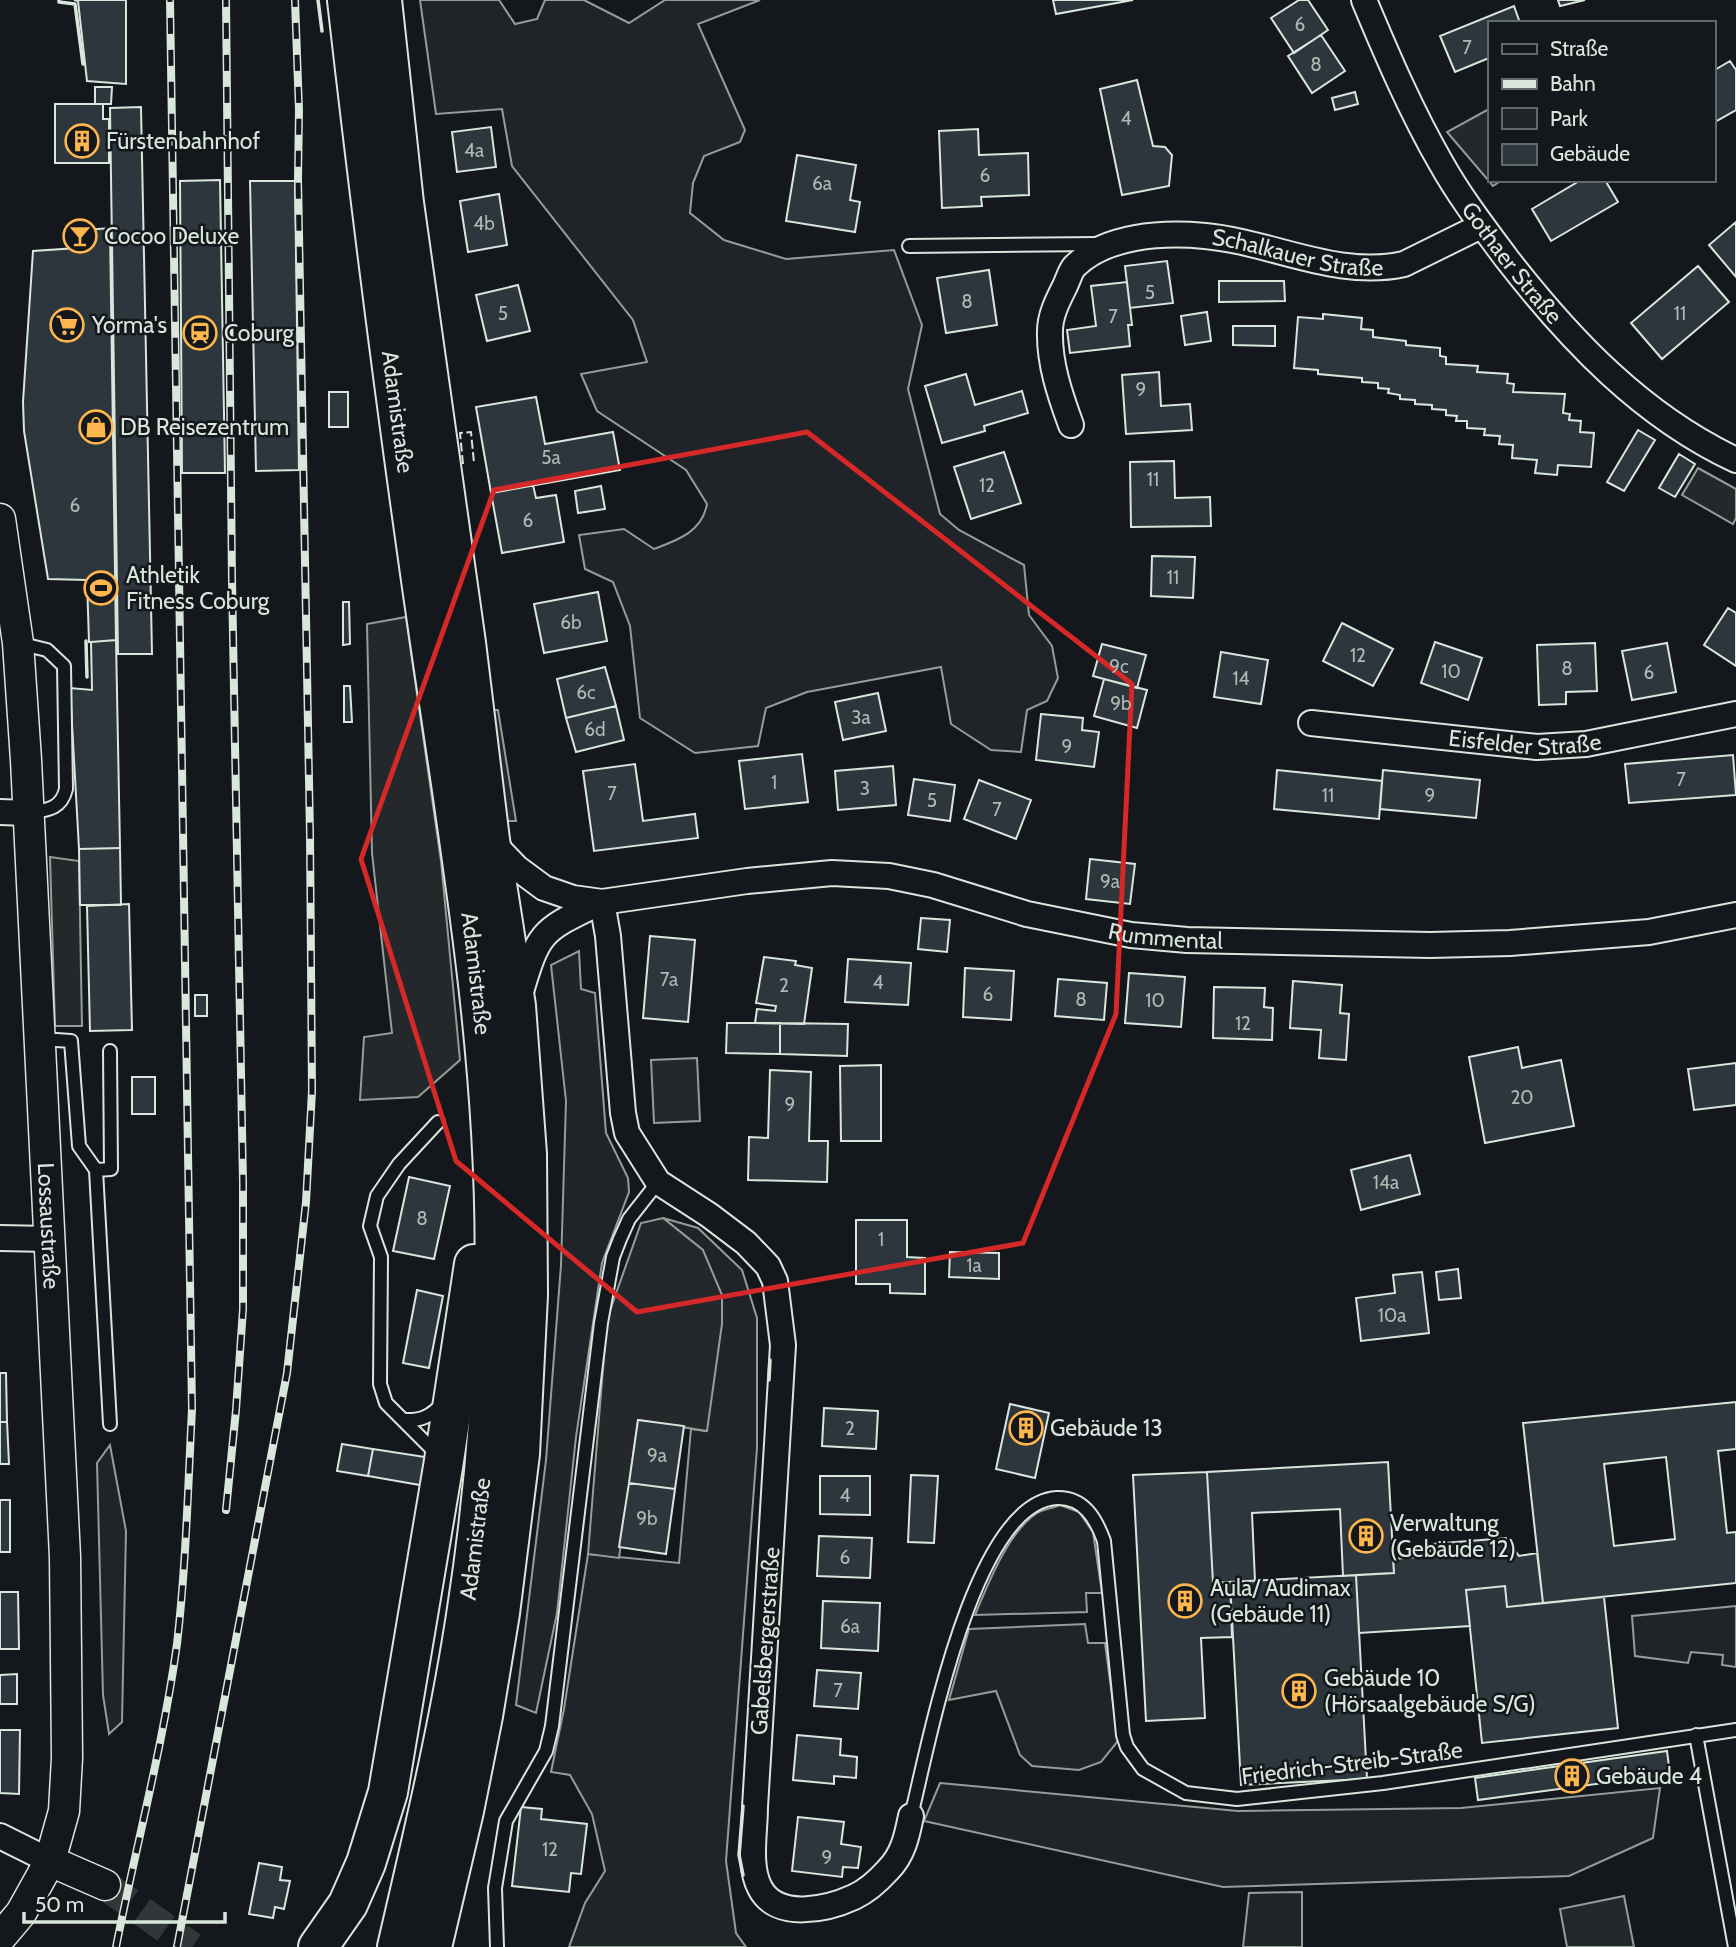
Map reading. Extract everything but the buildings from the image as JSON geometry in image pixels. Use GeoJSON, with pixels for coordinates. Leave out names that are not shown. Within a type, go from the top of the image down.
{"type":"FeatureCollection","features":[{"type":"Feature","properties":{"kind":"highway","name":"Adamistraße"},"geometry":{"type":"LineString","coordinates":[[347,0],[404,465],[475,952],[491,1151],[494,1292],[486,1453],[465,1621],[431,1804],[397,1947]]}},
{"type":"Feature","properties":{"kind":"highway","name":"Adamistraße"},"geometry":{"type":"LineString","coordinates":[[382,0],[404,204],[466,643],[490,840],[516,1006],[527,1167],[528,1295],[520,1454],[500,1613],[483,1716],[432,1947]]}},
{"type":"Feature","properties":{"kind":"highway"},"geometry":{"type":"LineString","coordinates":[[318,1947],[348,1904],[366,1863],[388,1792],[443,1467],[491,1151]]}},
{"type":"Feature","properties":{"kind":"street","name":"Gothaer Straße"},"geometry":{"type":"LineString","coordinates":[[1364,0],[1418,121],[1481,226],[1557,319],[1608,372],[1674,424],[1736,460]]}},
{"type":"Feature","properties":{"kind":"street","name":"Schalkauer Straße"},"geometry":{"type":"LineString","coordinates":[[1071,425],[1057,386],[1050,331],[1055,307],[1073,268],[1107,244],[1144,236],[1204,236],[1307,260],[1364,268],[1390,267],[1404,264],[1481,226]]}},
{"type":"Feature","properties":{"kind":"street","name":"Lossaustraße"},"geometry":{"type":"LineString","coordinates":[[0,519],[5,544],[4,583],[18,643],[14,812],[38,1039],[65,1557],[67,1745],[64,1811],[50,1861],[21,1913],[0,1938]]}},
{"type":"Feature","properties":{"kind":"street","name":"Eisfelder Straße"},"geometry":{"type":"LineString","coordinates":[[1311,723],[1537,747],[1586,744],[1736,714]]}},
{"type":"Feature","properties":{"kind":"street","name":"Rummental"},"geometry":{"type":"LineString","coordinates":[[490,840],[517,868],[544,888],[573,898],[602,902],[747,881],[832,873],[889,876],[933,885],[1027,914],[1131,935],[1241,943],[1510,943],[1648,932],[1736,915]]}},
{"type":"Feature","properties":{"kind":"street","name":"Rummental"},"geometry":{"type":"LineString","coordinates":[[516,1006],[532,954],[544,933],[555,924],[602,902]]}},
{"type":"Feature","properties":{"kind":"street"},"geometry":{"type":"LineString","coordinates":[[602,902],[608,936],[623,1113],[627,1133],[658,1182]]}},
{"type":"Feature","properties":{"kind":"street","name":"Gabelsbergerstraße"},"geometry":{"type":"LineString","coordinates":[[658,1182],[709,1215],[746,1244],[768,1266],[775,1281],[783,1345],[755,1807],[754,1865],[760,1888],[771,1901],[795,1909],[823,1907],[854,1896],[874,1884],[900,1855],[911,1816]]}},
{"type":"Feature","properties":{"kind":"street"},"geometry":{"type":"LineString","coordinates":[[0,1238],[49,1239]]}},
{"type":"Feature","properties":{"kind":"street"},"geometry":{"type":"LineString","coordinates":[[0,1836],[105,1885]]}},
{"type":"Feature","properties":{"kind":"lane","name":"Schalkauer Straße"},"geometry":{"type":"LineString","coordinates":[[909,246],[1107,244]]}},
{"type":"Feature","properties":{"kind":"lane"},"geometry":{"type":"LineString","coordinates":[[14,812],[50,810],[64,798],[66,789],[64,666],[47,650],[18,643]]}},
{"type":"Feature","properties":{"kind":"lane"},"geometry":{"type":"LineString","coordinates":[[38,1039],[71,1041],[79,1146],[96,1170],[110,1424]]}},
{"type":"Feature","properties":{"kind":"lane"},"geometry":{"type":"LineString","coordinates":[[96,1170],[111,1169],[110,1051]]}},
{"type":"Feature","properties":{"kind":"lane"},"geometry":{"type":"LineString","coordinates":[[438,1122],[399,1164],[377,1196],[370,1226],[381,1257],[380,1384],[386,1404],[430,1447],[443,1467]]}},
{"type":"Feature","properties":{"kind":"lane"},"geometry":{"type":"LineString","coordinates":[[497,1947],[495,1888],[506,1821],[545,1751],[552,1726],[601,1323],[613,1257],[629,1219],[658,1182]]}},
{"type":"Feature","properties":{"kind":"lane"},"geometry":{"type":"LineString","coordinates":[[404,1420],[417,1421],[429,1416],[455,1391]]}},
{"type":"Feature","properties":{"kind":"lane","name":"Friedrich-Streib-Straße"},"geometry":{"type":"LineString","coordinates":[[911,1816],[962,1623],[984,1568],[1008,1528],[1028,1508],[1051,1498],[1066,1497],[1080,1503],[1092,1514],[1104,1541],[1126,1747],[1143,1769],[1186,1793],[1237,1799],[1383,1783],[1736,1730]]}},
{"type":"Feature","properties":{"kind":"lane"},"geometry":{"type":"LineString","coordinates":[[1696,1735],[1735,1947]]}},
{"type":"Feature","properties":{"kind":"highlighted area"},"geometry":{"type":"Polygon","coordinates":[[[807,432],[1132,684],[1116,1014],[1023,1243],[637,1312],[456,1161],[361,859],[494,490],[807,432]]]}},
{"type":"Feature","properties":{"kind":"green space"},"geometry":{"type":"Polygon","coordinates":[[[420,0],[499,0],[515,24],[537,19],[545,0],[584,0],[629,23],[665,0],[760,0],[698,24],[745,130],[740,142],[704,156],[693,183],[690,213],[724,240],[786,259],[894,250],[922,325],[908,389],[940,514],[959,530],[1024,565],[1029,615],[1052,646],[1058,678],[1047,701],[1027,710],[1021,752],[991,750],[951,724],[941,667],[807,692],[766,708],[758,746],[695,753],[640,718],[630,626],[613,582],[585,569],[579,535],[624,529],[654,549],[688,534],[700,522],[707,504],[686,470],[597,411],[581,374],[647,362],[633,320],[512,166],[502,109],[436,114],[420,0]]]}},
{"type":"Feature","properties":{"kind":"green space"},"geometry":{"type":"Polygon","coordinates":[[[579,951],[581,989],[595,993],[606,1133],[628,1178],[629,1192],[602,1263],[576,1437],[557,1613],[536,1713],[516,1705],[546,1460],[561,1265],[566,1101],[551,965],[579,951]]]}},
{"type":"Feature","properties":{"kind":"green space"},"geometry":{"type":"Polygon","coordinates":[[[663,1218],[698,1228],[742,1270],[757,1318],[757,1448],[726,1861],[736,1933],[746,1947],[569,1947],[585,1903],[605,1871],[592,1814],[570,1775],[551,1772],[564,1709],[588,1554],[679,1563],[691,1429],[706,1431],[703,1250],[663,1218]]]}},
{"type":"Feature","properties":{"kind":"green space"},"geometry":{"type":"Polygon","coordinates":[[[110,1445],[126,1531],[122,1722],[109,1734],[103,1695],[97,1463],[110,1445]]]}},
{"type":"Feature","properties":{"kind":"green space"},"geometry":{"type":"Polygon","coordinates":[[[1060,1505],[1079,1512],[1093,1532],[1102,1593],[1086,1593],[1087,1612],[975,1615],[1001,1558],[1018,1531],[1039,1512],[1060,1505]]]}},
{"type":"Feature","properties":{"kind":"green space"},"geometry":{"type":"Polygon","coordinates":[[[1736,1606],[1736,1667],[1722,1665],[1723,1655],[1691,1652],[1688,1663],[1635,1656],[1632,1616],[1736,1606]]]}},
{"type":"Feature","properties":{"kind":"green space"},"geometry":{"type":"Polygon","coordinates":[[[1085,1624],[1088,1643],[1105,1643],[1118,1741],[1101,1762],[1079,1770],[1032,1766],[1020,1755],[996,1691],[949,1700],[969,1629],[1085,1624]]]}},
{"type":"Feature","properties":{"kind":"green space"},"geometry":{"type":"Polygon","coordinates":[[[940,1783],[1238,1811],[1461,1808],[1660,1788],[1653,1838],[1569,1876],[1223,1887],[924,1821],[940,1783]]]}},
{"type":"Feature","properties":{"kind":"green space"},"geometry":{"type":"Polygon","coordinates":[[[1302,1892],[1302,1947],[1243,1947],[1249,1893],[1302,1892]]]}},
{"type":"Feature","properties":{"kind":"shaded area"},"geometry":{"type":"Polygon","coordinates":[[[1488,110],[1488,180],[1447,132],[1488,110]]]}},
{"type":"Feature","properties":{"kind":"shaded area"},"geometry":{"type":"Polygon","coordinates":[[[1698,468],[1736,489],[1736,518],[1733,524],[1682,495],[1698,468]]]}},
{"type":"Feature","properties":{"kind":"shaded area"},"geometry":{"type":"Polygon","coordinates":[[[406,617],[441,861],[460,1060],[418,1097],[360,1100],[364,1037],[392,1033],[372,853],[367,624],[406,617]]]}},
{"type":"Feature","properties":{"kind":"shaded area"},"geometry":{"type":"Polygon","coordinates":[[[489,710],[498,710],[516,821],[507,821],[489,710]]]}},
{"type":"Feature","properties":{"kind":"shaded area"},"geometry":{"type":"Polygon","coordinates":[[[50,857],[79,861],[82,1026],[55,1026],[50,857]]]}},
{"type":"Feature","properties":{"kind":"shaded area"},"geometry":{"type":"Polygon","coordinates":[[[697,1058],[700,1121],[654,1123],[651,1060],[697,1058]]]}},
{"type":"Feature","properties":{"kind":"shaded area"},"geometry":{"type":"Polygon","coordinates":[[[663,1218],[703,1250],[722,1295],[722,1324],[707,1431],[638,1420],[619,1558],[588,1554],[607,1319],[641,1223],[663,1218]]]}},
{"type":"Feature","properties":{"kind":"shaded area"},"geometry":{"type":"Polygon","coordinates":[[[1624,1896],[1634,1947],[1567,1947],[1560,1909],[1624,1896]]]}},
{"type":"Feature","properties":{"kind":"tunnel"},"geometry":{"type":"LineString","coordinates":[[105,1885],[192,1947]]}},
{"type":"Feature","properties":{"kind":"railway"},"geometry":{"type":"LineString","coordinates":[[116,1947],[157,1758],[177,1644],[185,1556],[192,1409],[170,0]]}},
{"type":"Feature","properties":{"kind":"railway"},"geometry":{"type":"LineString","coordinates":[[226,0],[243,1309],[226,1510]]}},
{"type":"Feature","properties":{"kind":"railway"},"geometry":{"type":"LineString","coordinates":[[177,1947],[287,1373],[306,1202],[312,1091],[310,835],[295,0]]}},
{"type":"Feature","properties":{"kind":"fence"},"geometry":{"type":"LineString","coordinates":[[463,464],[460,433],[471,432],[474,463]]}},
{"type":"Feature","properties":{"kind":"wall"},"geometry":{"type":"LineString","coordinates":[[59,0],[75,4],[83,64]]}},
{"type":"Feature","properties":{"kind":"wall"},"geometry":{"type":"LineString","coordinates":[[318,0],[322,31]]}},
{"type":"Feature","properties":{"kind":"wall"},"geometry":{"type":"LineString","coordinates":[[86,641],[87,677]]}},
{"type":"Feature","properties":{"kind":"wall"},"geometry":{"type":"LineString","coordinates":[[769,1380],[770,1360]]}},
{"type":"Feature","properties":{"kind":"wall"},"geometry":{"type":"LineString","coordinates":[[743,1806],[739,1855],[743,1875]]}},
{"type":"Feature","properties":{"kind":"place","name":"Fürstenbahnhof"},"geometry":{"type":"Point","coordinates":[82,141]}},
{"type":"Feature","properties":{"kind":"place","name":"Cocoo Deluxe"},"geometry":{"type":"Point","coordinates":[80,236]}},
{"type":"Feature","properties":{"kind":"place","name":"Yorma's"},"geometry":{"type":"Point","coordinates":[67,325]}},
{"type":"Feature","properties":{"kind":"place","name":"Coburg"},"geometry":{"type":"Point","coordinates":[200,333]}},
{"type":"Feature","properties":{"kind":"place","name":"DB Reisezentrum"},"geometry":{"type":"Point","coordinates":[96,427]}},
{"type":"Feature","properties":{"kind":"place","name":"Athletik Fitness Coburg"},"geometry":{"type":"Point","coordinates":[101,588]}},
{"type":"Feature","properties":{"kind":"place","name":"Gebäude 13"},"geometry":{"type":"Point","coordinates":[1026,1428]}},
{"type":"Feature","properties":{"kind":"place","name":"Verwaltung (Gebäude 12)"},"geometry":{"type":"Point","coordinates":[1366,1536]}},
{"type":"Feature","properties":{"kind":"place","name":"Aula/ Audimax (Gebäude 11)"},"geometry":{"type":"Point","coordinates":[1185,1601]}},
{"type":"Feature","properties":{"kind":"place","name":"Gebäude 10 (Hörsaalgebäude S/G)"},"geometry":{"type":"Point","coordinates":[1299,1691]}},
{"type":"Feature","properties":{"kind":"place","name":"Gebäude 4"},"geometry":{"type":"Point","coordinates":[1572,1776]}}]}
